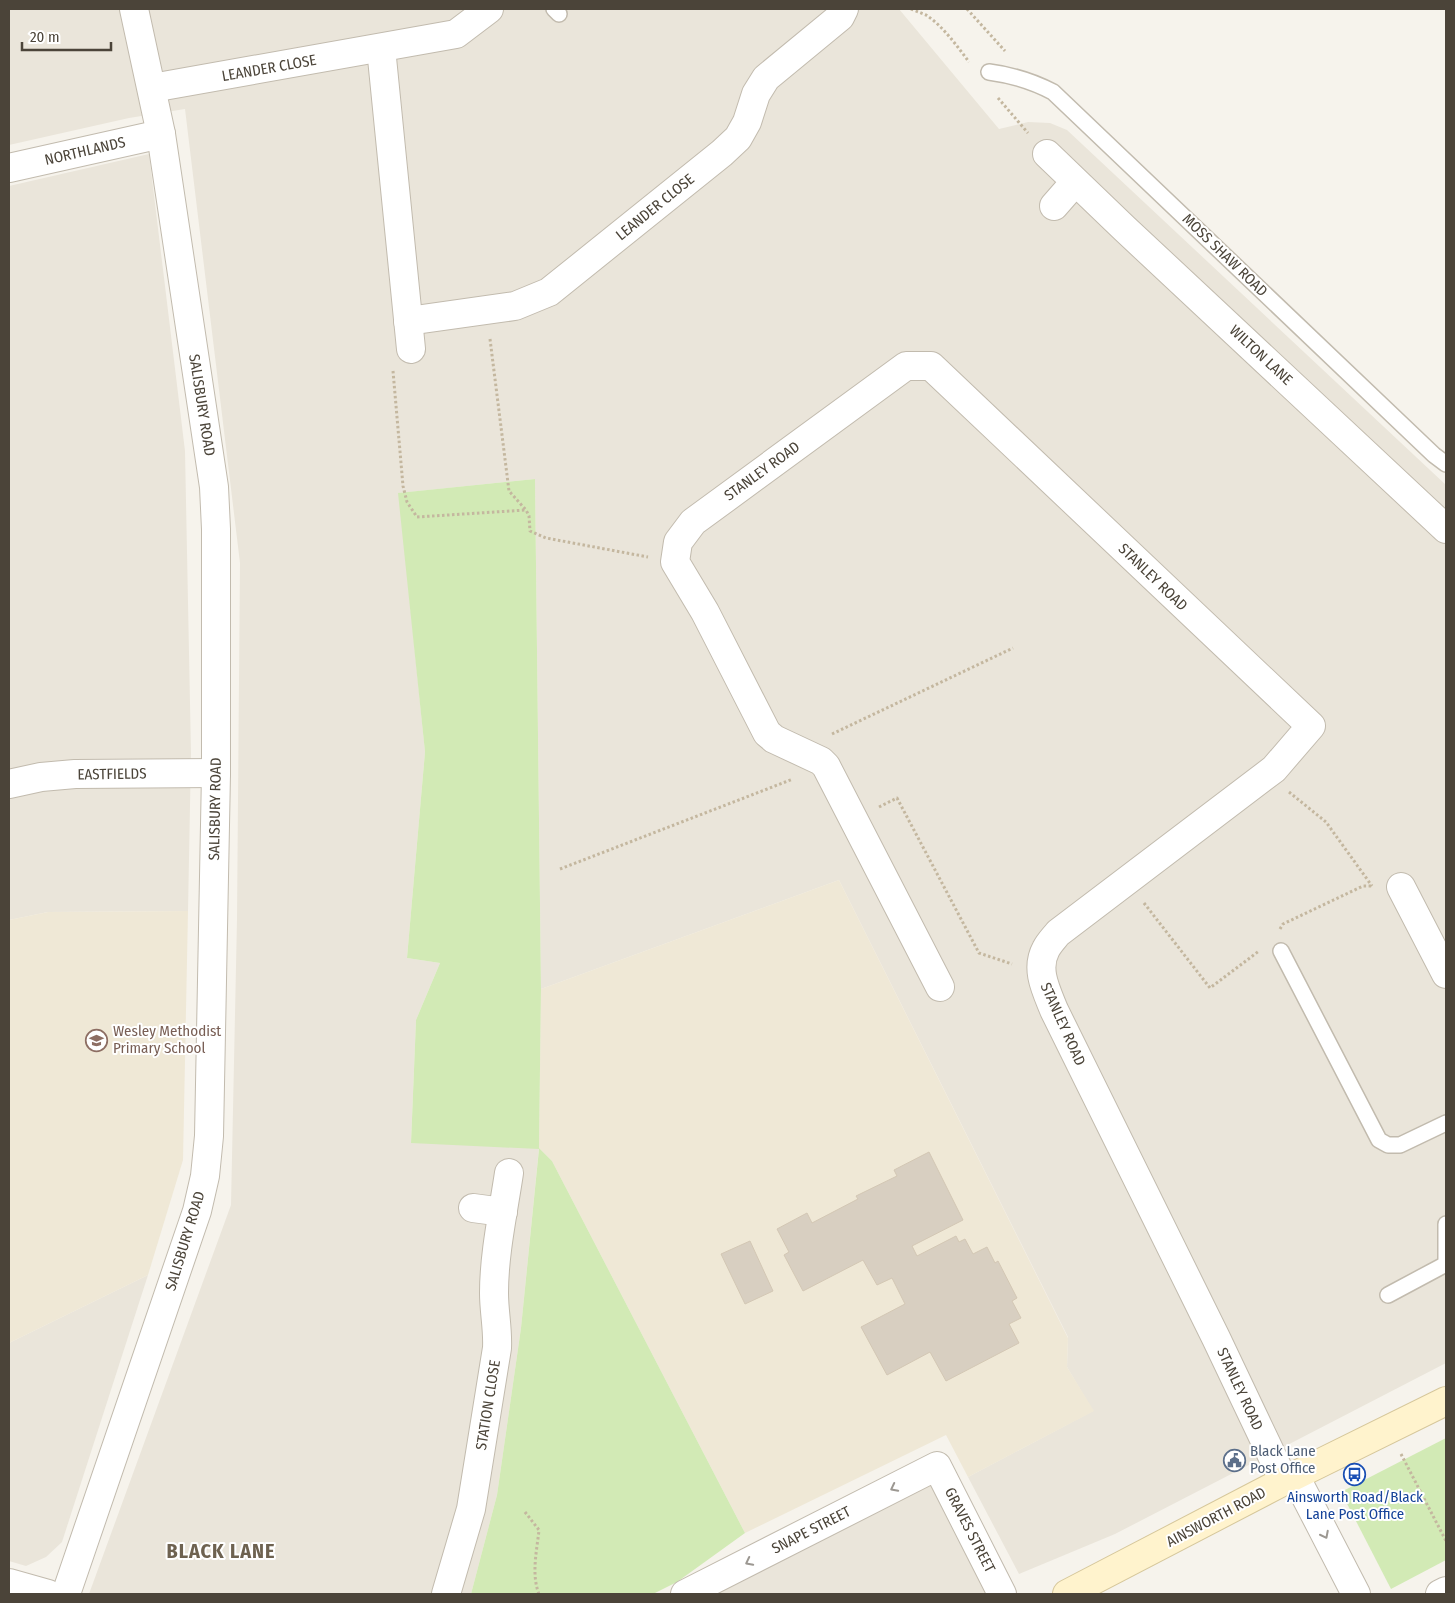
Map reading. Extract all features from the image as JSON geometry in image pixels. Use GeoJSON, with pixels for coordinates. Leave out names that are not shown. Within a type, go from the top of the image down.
{"type":"FeatureCollection","features":[{"type":"Feature","properties":{"kind":"main road","name":"AINSWORTH ROAD"},"geometry":{"type":"LineString","coordinates":[[1067,1594],[1289,1479],[1446,1401]]}},
{"type":"Feature","properties":{"kind":"street","name":"SALISBURY ROAD"},"geometry":{"type":"LineString","coordinates":[[66,1594],[197,1211],[205,1176],[209,1136],[216,773],[216,529],[214,487],[161,134],[134,9]]}},
{"type":"Feature","properties":{"kind":"street","name":"LEANDER CLOSE"},"geometry":{"type":"LineString","coordinates":[[152,88],[456,34],[489,9]]}},
{"type":"Feature","properties":{"kind":"street","name":"LEANDER CLOSE"},"geometry":{"type":"LineString","coordinates":[[408,321],[515,306],[549,292],[722,153],[738,138],[747,122],[756,94],[766,78],[840,17],[844,9]]}},
{"type":"Feature","properties":{"kind":"street"},"geometry":{"type":"LineString","coordinates":[[381,48],[411,349]]}},
{"type":"Feature","properties":{"kind":"street","name":"NORTHLANDS"},"geometry":{"type":"LineString","coordinates":[[9,168],[161,134]]}},
{"type":"Feature","properties":{"kind":"street","name":"WILTON LANE"},"geometry":{"type":"LineString","coordinates":[[1047,154],[1074,182],[1446,529]]}},
{"type":"Feature","properties":{"kind":"street"},"geometry":{"type":"LineString","coordinates":[[1054,206],[1074,182]]}},
{"type":"Feature","properties":{"kind":"street","name":"STANLEY ROAD"},"geometry":{"type":"LineString","coordinates":[[675,562],[678,542],[693,522],[906,366],[931,366],[1311,726],[1284,759],[1267,774],[1058,933],[1046,949],[1041,973],[1054,1010],[1216,1338],[1289,1479],[1356,1594]]}},
{"type":"Feature","properties":{"kind":"street"},"geometry":{"type":"LineString","coordinates":[[675,562],[705,612],[767,733],[774,739],[822,761],[826,766],[940,987]]}},
{"type":"Feature","properties":{"kind":"street","name":"EASTFIELDS"},"geometry":{"type":"LineString","coordinates":[[9,784],[41,777],[75,774],[216,773]]}},
{"type":"Feature","properties":{"kind":"street"},"geometry":{"type":"LineString","coordinates":[[1401,887],[1446,974]]}},
{"type":"Feature","properties":{"kind":"street","name":"STATION CLOSE"},"geometry":{"type":"LineString","coordinates":[[446,1594],[471,1509],[497,1348],[498,1331],[494,1275],[509,1174]]}},
{"type":"Feature","properties":{"kind":"street"},"geometry":{"type":"LineString","coordinates":[[472,1208],[504,1212]]}},
{"type":"Feature","properties":{"kind":"street","name":"SNAPE STREET"},"geometry":{"type":"LineString","coordinates":[[685,1594],[937,1466]]}},
{"type":"Feature","properties":{"kind":"street","name":"GRAVES STREET"},"geometry":{"type":"LineString","coordinates":[[937,1466],[1002,1594]]}},
{"type":"Feature","properties":{"kind":"street"},"geometry":{"type":"LineString","coordinates":[[9,1582],[48,1594]]}},
{"type":"Feature","properties":{"kind":"street"},"geometry":{"type":"LineString","coordinates":[[1440,1594],[1446,1591]]}},
{"type":"Feature","properties":{"kind":"lane","name":"MOSS SHAW ROAD"},"geometry":{"type":"LineString","coordinates":[[989,72],[1011,74],[1053,92],[1446,464]]}},
{"type":"Feature","properties":{"kind":"lane"},"geometry":{"type":"LineString","coordinates":[[1278,945],[1379,1140],[1388,1145],[1400,1145],[1446,1123]]}},
{"type":"Feature","properties":{"kind":"lane"},"geometry":{"type":"LineString","coordinates":[[1388,1295],[1446,1265],[1446,1224]]}},
{"type":"Feature","properties":{"kind":"path"},"geometry":{"type":"LineString","coordinates":[[967,9],[1005,52],[1011,74]]}},
{"type":"Feature","properties":{"kind":"path"},"geometry":{"type":"LineString","coordinates":[[486,311],[509,491],[526,510],[529,516],[530,531],[546,538],[675,562]]}},
{"type":"Feature","properties":{"kind":"path"},"geometry":{"type":"LineString","coordinates":[[417,517],[526,510]]}},
{"type":"Feature","properties":{"kind":"path"},"geometry":{"type":"LineString","coordinates":[[1127,881],[1210,988],[1278,945],[1283,924],[1363,886],[1372,886],[1326,822],[1267,774]]}},
{"type":"Feature","properties":{"kind":"path"},"geometry":{"type":"LineString","coordinates":[[854,820],[897,798],[978,953],[1041,973]]}},
{"type":"Feature","properties":{"kind":"path"},"geometry":{"type":"LineString","coordinates":[[1388,1430],[1446,1541]]}},
{"type":"Feature","properties":{"kind":"path"},"geometry":{"type":"LineString","coordinates":[[525,1512],[539,1530],[536,1560],[536,1586],[539,1594]]}},
{"type":"Feature","properties":{"kind":"shaded area"},"geometry":{"type":"Polygon","coordinates":[[[9,9],[899,9],[999,129],[1028,122],[1050,123],[1067,130],[1446,485],[1446,1363],[1115,1534],[1019,1574],[968,1477],[1093,1411],[1067,1367],[1068,1337],[839,880],[541,989],[535,479],[399,493],[425,752],[407,958],[440,963],[416,1020],[411,1142],[539,1148],[521,1328],[497,1495],[471,1594],[89,1594],[231,1205],[237,919],[240,563],[185,109],[129,118],[9,145],[9,9]]]}},
{"type":"Feature","properties":{"kind":"shaded area"},"geometry":{"type":"Polygon","coordinates":[[[149,154],[185,451],[191,753],[188,911],[48,912],[9,920],[9,186],[149,154]]]}},
{"type":"Feature","properties":{"kind":"shaded area"},"geometry":{"type":"Polygon","coordinates":[[[839,880],[1068,1338],[1067,1367],[1094,1411],[968,1477],[946,1435],[745,1533],[552,1161],[539,1148],[541,989],[839,880]]]}},
{"type":"Feature","properties":{"kind":"shaded area","name":"Wesley Methodist Primary School"},"geometry":{"type":"Polygon","coordinates":[[[188,911],[183,1160],[148,1275],[9,1343],[9,920],[48,912],[188,911]]]}},
{"type":"Feature","properties":{"kind":"shaded area"},"geometry":{"type":"Polygon","coordinates":[[[148,1275],[62,1542],[46,1557],[26,1566],[9,1561],[9,1343],[148,1275]]]}},
{"type":"Feature","properties":{"kind":"shaded area"},"geometry":{"type":"Polygon","coordinates":[[[936,1473],[995,1594],[710,1594],[936,1473]]]}},
{"type":"Feature","properties":{"kind":"green space"},"geometry":{"type":"Polygon","coordinates":[[[535,479],[541,989],[539,1148],[552,1161],[745,1533],[677,1582],[653,1594],[471,1594],[497,1495],[521,1328],[539,1149],[411,1143],[416,1020],[440,963],[407,958],[425,752],[398,493],[535,479]]]}},
{"type":"Feature","properties":{"kind":"green space"},"geometry":{"type":"Polygon","coordinates":[[[1446,1438],[1446,1560],[1391,1589],[1341,1492],[1446,1438]]]}},
{"type":"Feature","properties":{"kind":"building"},"geometry":{"type":"Polygon","coordinates":[[[929,1152],[963,1220],[912,1246],[917,1256],[956,1236],[959,1242],[965,1239],[973,1254],[987,1247],[995,1263],[998,1261],[1017,1298],[1012,1301],[1021,1318],[1009,1324],[1019,1343],[946,1381],[930,1352],[887,1375],[861,1327],[905,1304],[892,1278],[877,1285],[863,1260],[803,1291],[784,1255],[789,1252],[777,1229],[807,1213],[812,1223],[858,1199],[856,1196],[897,1176],[894,1170],[929,1152]]]}},
{"type":"Feature","properties":{"kind":"building"},"geometry":{"type":"Polygon","coordinates":[[[750,1241],[773,1291],[745,1304],[721,1254],[750,1241]]]}},
{"type":"Feature","properties":{"kind":"place","name":"Wesley Methodist Primary School"},"geometry":{"type":"Point","coordinates":[97,1040]}},
{"type":"Feature","properties":{"kind":"place","name":"Black Lane Post Office"},"geometry":{"type":"Point","coordinates":[1234,1460]}},
{"type":"Feature","properties":{"kind":"place","name":"Ainsworth Road/Black Lane Post Office"},"geometry":{"type":"Point","coordinates":[1355,1474]}},
{"type":"Feature","properties":{"kind":"district","name":"BLACK LANE"},"geometry":{"type":"Point","coordinates":[221,1551]}}]}
